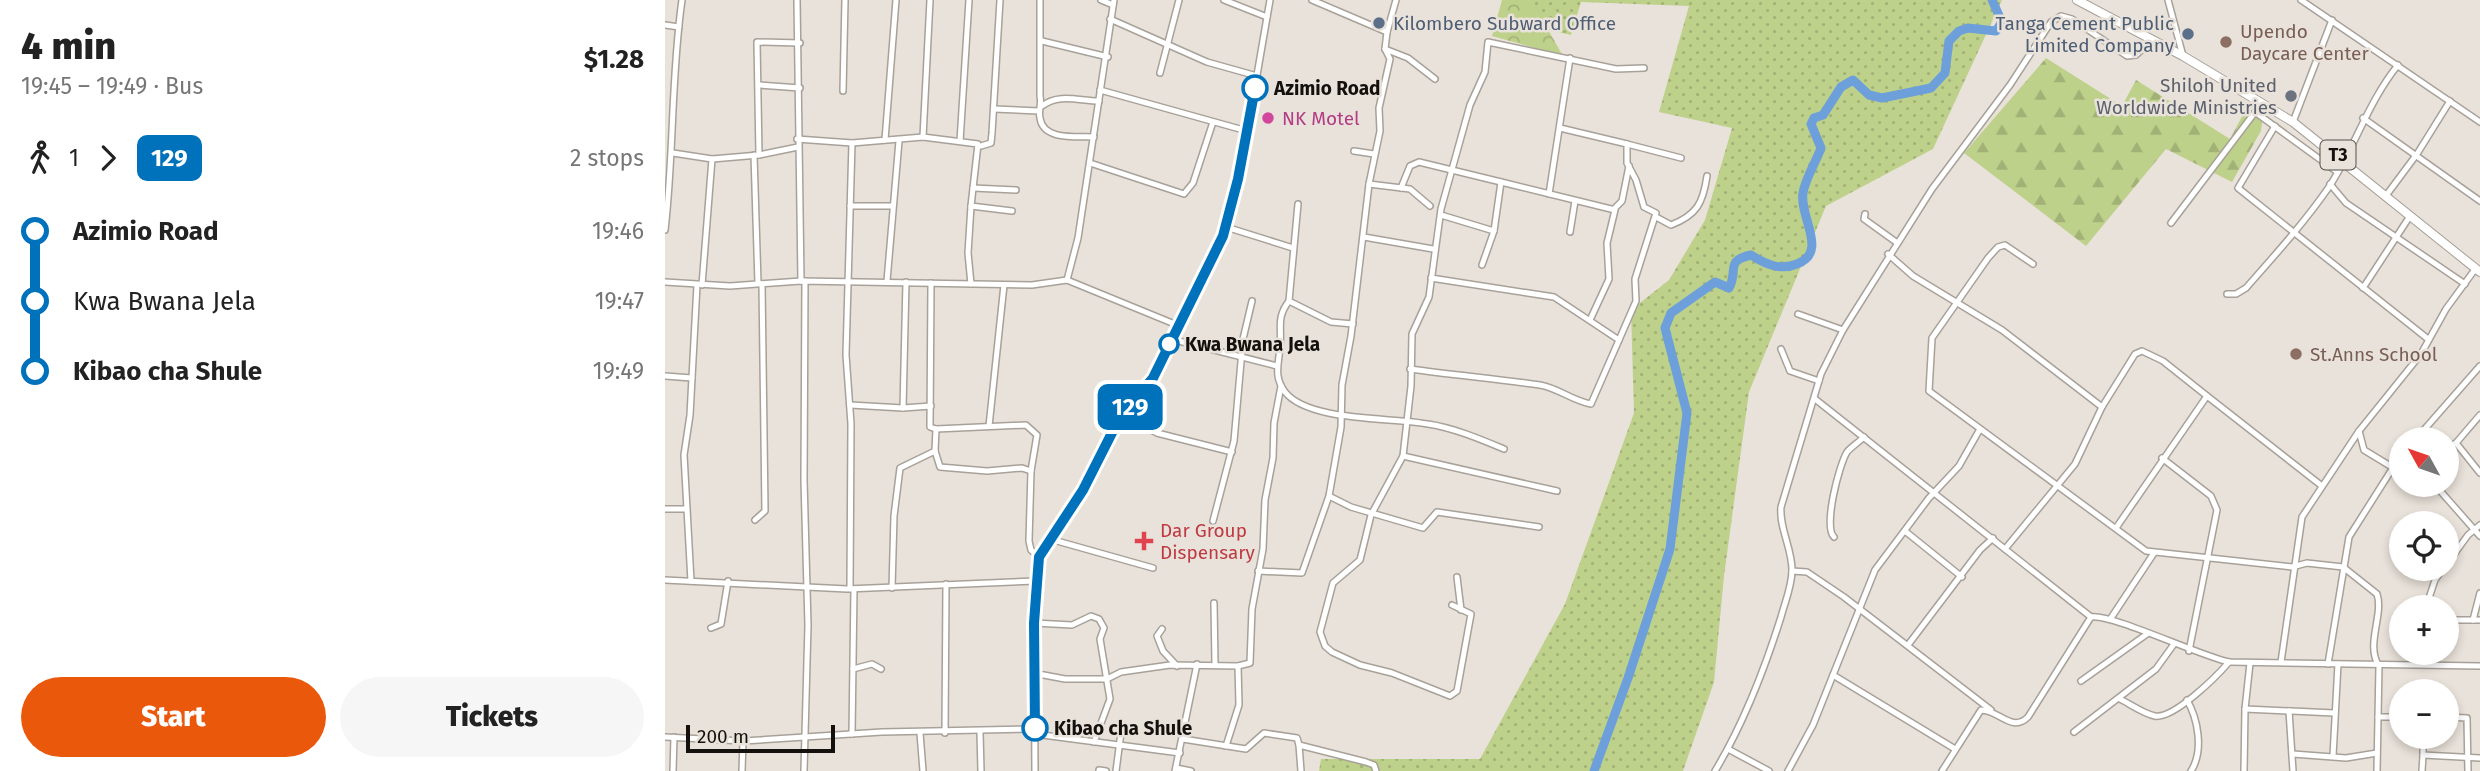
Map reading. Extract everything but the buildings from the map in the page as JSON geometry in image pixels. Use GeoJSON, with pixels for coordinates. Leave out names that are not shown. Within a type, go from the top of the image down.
{"type":"FeatureCollection","features":[{"type":"Feature","properties":{"kind":"highway","name":"T3"},"geometry":{"type":"LineString","coordinates":[[2077,0],[2183,56],[2293,122],[2344,160],[2385,197],[2478,270]]}},
{"type":"Feature","properties":{"kind":"street"},"geometry":{"type":"LineString","coordinates":[[665,230],[673,153],[668,143],[672,51],[679,27],[682,0]]}},
{"type":"Feature","properties":{"kind":"street"},"geometry":{"type":"LineString","coordinates":[[797,0],[800,43],[797,147],[803,281],[805,587],[808,625],[804,771]]}},
{"type":"Feature","properties":{"kind":"street"},"geometry":{"type":"LineString","coordinates":[[843,91],[845,0]]}},
{"type":"Feature","properties":{"kind":"street"},"geometry":{"type":"LineString","coordinates":[[885,140],[897,0]]}},
{"type":"Feature","properties":{"kind":"street"},"geometry":{"type":"LineString","coordinates":[[923,137],[930,0]]}},
{"type":"Feature","properties":{"kind":"street"},"geometry":{"type":"LineString","coordinates":[[960,141],[969,0]]}},
{"type":"Feature","properties":{"kind":"street"},"geometry":{"type":"LineString","coordinates":[[797,139],[852,143],[923,137],[981,146],[991,143],[1000,0]]}},
{"type":"Feature","properties":{"kind":"street"},"geometry":{"type":"LineString","coordinates":[[1040,0],[1042,41],[1039,96],[1042,127],[1055,135],[1094,137]]}},
{"type":"Feature","properties":{"kind":"street"},"geometry":{"type":"LineString","coordinates":[[1067,280],[1108,57],[1113,2],[1101,0]]}},
{"type":"Feature","properties":{"kind":"street"},"geometry":{"type":"LineString","coordinates":[[1160,73],[1179,0]]}},
{"type":"Feature","properties":{"kind":"street"},"geometry":{"type":"LineString","coordinates":[[1224,0],[1267,17]]}},
{"type":"Feature","properties":{"kind":"street"},"geometry":{"type":"LineString","coordinates":[[1035,771],[1034,623],[1039,557],[1083,490],[1122,415],[1153,378],[1226,228],[1247,131],[1270,0]]}},
{"type":"Feature","properties":{"kind":"street"},"geometry":{"type":"LineString","coordinates":[[1312,0],[1387,32]]}},
{"type":"Feature","properties":{"kind":"street"},"geometry":{"type":"LineString","coordinates":[[1258,571],[1302,573],[1311,556],[1329,496],[1341,427],[1339,415],[1353,324],[1369,184],[1380,131],[1380,99],[1390,59],[1385,49],[1387,32],[1396,0]]}},
{"type":"Feature","properties":{"kind":"street"},"geometry":{"type":"LineString","coordinates":[[2168,0],[2183,56]]}},
{"type":"Feature","properties":{"kind":"street"},"geometry":{"type":"LineString","coordinates":[[2301,0],[2480,122]]}},
{"type":"Feature","properties":{"kind":"street"},"geometry":{"type":"LineString","coordinates":[[1715,771],[1728,749],[1765,664],[1792,571],[1791,551],[1780,517],[1781,507],[1819,381],[1843,330],[1888,254],[2010,85],[2051,22],[2061,16],[2072,19],[2127,55],[2136,55],[2152,40]]}},
{"type":"Feature","properties":{"kind":"street"},"geometry":{"type":"LineString","coordinates":[[1110,19],[1166,45],[1257,76]]}},
{"type":"Feature","properties":{"kind":"street"},"geometry":{"type":"LineString","coordinates":[[2293,122],[2332,20]]}},
{"type":"Feature","properties":{"kind":"street"},"geometry":{"type":"LineString","coordinates":[[665,25],[679,27]]}},
{"type":"Feature","properties":{"kind":"street"},"geometry":{"type":"LineString","coordinates":[[1042,41],[1108,57]]}},
{"type":"Feature","properties":{"kind":"street"},"geometry":{"type":"LineString","coordinates":[[755,520],[765,511],[757,42],[800,43]]}},
{"type":"Feature","properties":{"kind":"street"},"geometry":{"type":"LineString","coordinates":[[1452,605],[1470,613],[1471,619],[1457,691],[1450,696],[1392,673],[1360,665],[1325,646],[1320,632],[1333,583],[1360,560],[1372,513],[1403,456],[1412,334],[1429,297],[1433,249],[1451,168],[1471,105],[1485,72],[1488,42],[1616,69],[1644,68]]}},
{"type":"Feature","properties":{"kind":"street"},"geometry":{"type":"LineString","coordinates":[[1385,49],[1408,58],[1435,79]]}},
{"type":"Feature","properties":{"kind":"street"},"geometry":{"type":"LineString","coordinates":[[1549,194],[1570,58]]}},
{"type":"Feature","properties":{"kind":"street"},"geometry":{"type":"LineString","coordinates":[[2227,294],[2236,294],[2246,288],[2295,232],[2330,184],[2356,140],[2363,118],[2398,65]]}},
{"type":"Feature","properties":{"kind":"street"},"geometry":{"type":"LineString","coordinates":[[759,85],[800,88]]}},
{"type":"Feature","properties":{"kind":"street"},"geometry":{"type":"LineString","coordinates":[[1100,90],[1247,131]]}},
{"type":"Feature","properties":{"kind":"street"},"geometry":{"type":"LineString","coordinates":[[994,109],[1041,109],[1051,100],[1065,98],[1099,101]]}},
{"type":"Feature","properties":{"kind":"street"},"geometry":{"type":"LineString","coordinates":[[2385,197],[2417,155],[2450,101]]}},
{"type":"Feature","properties":{"kind":"street"},"geometry":{"type":"LineString","coordinates":[[2171,223],[2262,103]]}},
{"type":"Feature","properties":{"kind":"street"},"geometry":{"type":"LineString","coordinates":[[2255,112],[2336,171]]}},
{"type":"Feature","properties":{"kind":"street"},"geometry":{"type":"LineString","coordinates":[[2363,118],[2480,201]]}},
{"type":"Feature","properties":{"kind":"street"},"geometry":{"type":"LineString","coordinates":[[1090,163],[1184,194],[1193,183],[1213,121]]}},
{"type":"Feature","properties":{"kind":"street"},"geometry":{"type":"LineString","coordinates":[[2275,126],[2238,186],[2428,339]]}},
{"type":"Feature","properties":{"kind":"street"},"geometry":{"type":"LineString","coordinates":[[1560,128],[1681,158]]}},
{"type":"Feature","properties":{"kind":"street"},"geometry":{"type":"LineString","coordinates":[[887,281],[899,141]]}},
{"type":"Feature","properties":{"kind":"street"},"geometry":{"type":"LineString","coordinates":[[852,143],[846,355],[850,405],[852,734]]}},
{"type":"Feature","properties":{"kind":"street"},"geometry":{"type":"LineString","coordinates":[[1410,369],[1455,375],[1473,374],[1527,386],[1537,385],[1591,404],[1636,301],[1635,279],[1656,217],[1656,213],[1644,206],[1629,166],[1626,144]]}},
{"type":"Feature","properties":{"kind":"street"},"geometry":{"type":"LineString","coordinates":[[971,284],[968,253],[971,206],[981,146]]}},
{"type":"Feature","properties":{"kind":"street"},"geometry":{"type":"LineString","coordinates":[[673,153],[712,159],[757,155],[797,147]]}},
{"type":"Feature","properties":{"kind":"street"},"geometry":{"type":"LineString","coordinates":[[1354,151],[1374,154]]}},
{"type":"Feature","properties":{"kind":"street"},"geometry":{"type":"LineString","coordinates":[[691,582],[685,509],[684,437],[690,415],[712,159]]}},
{"type":"Feature","properties":{"kind":"street"},"geometry":{"type":"LineString","coordinates":[[1401,188],[1412,164],[1423,162],[1614,209]]}},
{"type":"Feature","properties":{"kind":"street"},"geometry":{"type":"LineString","coordinates":[[1590,320],[1609,279],[1607,243],[1614,209],[1622,201],[1629,166]]}},
{"type":"Feature","properties":{"kind":"street"},"geometry":{"type":"LineString","coordinates":[[1656,217],[1671,225],[1695,212],[1702,201],[1707,176]]}},
{"type":"Feature","properties":{"kind":"street"},"geometry":{"type":"LineString","coordinates":[[1482,265],[1495,231],[1501,182]]}},
{"type":"Feature","properties":{"kind":"street"},"geometry":{"type":"LineString","coordinates":[[1369,184],[1414,190],[1430,206]]}},
{"type":"Feature","properties":{"kind":"street"},"geometry":{"type":"LineString","coordinates":[[2330,184],[2346,203],[2465,284]]}},
{"type":"Feature","properties":{"kind":"street"},"geometry":{"type":"LineString","coordinates":[[973,188],[1016,190]]}},
{"type":"Feature","properties":{"kind":"street"},"geometry":{"type":"LineString","coordinates":[[1570,232],[1575,201]]}},
{"type":"Feature","properties":{"kind":"street"},"geometry":{"type":"LineString","coordinates":[[1034,673],[1065,679],[1107,679],[1121,672],[1197,664],[1238,666],[1252,660],[1250,628],[1281,386],[1277,366],[1281,344],[1278,323],[1289,302],[1298,204]]}},
{"type":"Feature","properties":{"kind":"street"},"geometry":{"type":"LineString","coordinates":[[850,206],[893,206]]}},
{"type":"Feature","properties":{"kind":"street"},"geometry":{"type":"LineString","coordinates":[[971,206],[1012,211]]}},
{"type":"Feature","properties":{"kind":"street"},"geometry":{"type":"LineString","coordinates":[[1865,214],[1864,219],[1874,230],[1896,242]]}},
{"type":"Feature","properties":{"kind":"street"},"geometry":{"type":"LineString","coordinates":[[1441,215],[1495,231]]}},
{"type":"Feature","properties":{"kind":"street"},"geometry":{"type":"LineString","coordinates":[[2363,288],[2410,216]]}},
{"type":"Feature","properties":{"kind":"street"},"geometry":{"type":"LineString","coordinates":[[1226,228],[1293,248]]}},
{"type":"Feature","properties":{"kind":"street"},"geometry":{"type":"LineString","coordinates":[[1364,237],[1433,249]]}},
{"type":"Feature","properties":{"kind":"street"},"geometry":{"type":"LineString","coordinates":[[2033,264],[2001,245],[1984,263],[1932,338],[1929,391],[2146,551],[2292,566],[2307,563],[2343,567],[2377,594],[2379,604],[2374,628],[2375,660],[2379,666],[2377,771]]}},
{"type":"Feature","properties":{"kind":"street"},"geometry":{"type":"LineString","coordinates":[[1888,254],[1913,276],[1955,304],[2002,330],[2102,407]]}},
{"type":"Feature","properties":{"kind":"street"},"geometry":{"type":"LineString","coordinates":[[2281,662],[2292,566],[2302,517],[2359,431],[2421,355],[2428,339],[2465,284],[2478,270]]}},
{"type":"Feature","properties":{"kind":"street"},"geometry":{"type":"LineString","coordinates":[[1431,278],[1554,297],[1619,340]]}},
{"type":"Feature","properties":{"kind":"street"},"geometry":{"type":"LineString","coordinates":[[665,282],[700,285],[887,281],[1043,285],[1067,280],[1177,325]]}},
{"type":"Feature","properties":{"kind":"street"},"geometry":{"type":"LineString","coordinates":[[903,408],[906,282]]}},
{"type":"Feature","properties":{"kind":"street"},"geometry":{"type":"LineString","coordinates":[[931,283],[930,427],[936,429],[1023,424],[1036,433],[1031,471],[1029,541],[1031,550],[1039,557]]}},
{"type":"Feature","properties":{"kind":"street"},"geometry":{"type":"LineString","coordinates":[[989,426],[1004,285]]}},
{"type":"Feature","properties":{"kind":"street"},"geometry":{"type":"LineString","coordinates":[[1213,521],[1232,452],[1242,358],[1252,301]]}},
{"type":"Feature","properties":{"kind":"street"},"geometry":{"type":"LineString","coordinates":[[1289,302],[1324,320],[1353,324]]}},
{"type":"Feature","properties":{"kind":"street"},"geometry":{"type":"LineString","coordinates":[[1798,314],[1843,330]]}},
{"type":"Feature","properties":{"kind":"street"},"geometry":{"type":"LineString","coordinates":[[1171,339],[1277,366]]}},
{"type":"Feature","properties":{"kind":"street"},"geometry":{"type":"LineString","coordinates":[[1781,349],[1790,371],[1819,381]]}},
{"type":"Feature","properties":{"kind":"street"},"geometry":{"type":"LineString","coordinates":[[2005,549],[2057,487],[2084,449],[2102,407],[2123,371],[2135,354],[2142,351],[2163,361],[2322,486]]}},
{"type":"Feature","properties":{"kind":"street"},"geometry":{"type":"LineString","coordinates":[[2427,427],[2480,366]]}},
{"type":"Feature","properties":{"kind":"street"},"geometry":{"type":"LineString","coordinates":[[665,376],[692,378]]}},
{"type":"Feature","properties":{"kind":"street"},"geometry":{"type":"LineString","coordinates":[[1281,386],[1302,407],[1339,415],[1427,423],[1504,449]]}},
{"type":"Feature","properties":{"kind":"street"},"geometry":{"type":"LineString","coordinates":[[2116,528],[2207,396]]}},
{"type":"Feature","properties":{"kind":"street"},"geometry":{"type":"LineString","coordinates":[[1815,399],[2091,617],[2111,618],[2189,651],[2229,662],[2392,665]]}},
{"type":"Feature","properties":{"kind":"street"},"geometry":{"type":"LineString","coordinates":[[850,405],[903,408],[931,406]]}},
{"type":"Feature","properties":{"kind":"street"},"geometry":{"type":"LineString","coordinates":[[1122,415],[1157,433],[1232,452]]}},
{"type":"Feature","properties":{"kind":"street"},"geometry":{"type":"LineString","coordinates":[[2459,440],[2480,415]]}},
{"type":"Feature","properties":{"kind":"street"},"geometry":{"type":"LineString","coordinates":[[936,429],[935,451],[940,467],[987,471],[1022,468],[1031,471]]}},
{"type":"Feature","properties":{"kind":"street"},"geometry":{"type":"LineString","coordinates":[[1788,771],[1813,725],[1875,570],[1959,466],[1980,429]]}},
{"type":"Feature","properties":{"kind":"street"},"geometry":{"type":"LineString","coordinates":[[2359,431],[2364,450],[2389,465]]}},
{"type":"Feature","properties":{"kind":"street"},"geometry":{"type":"LineString","coordinates":[[1833,537],[1829,528],[1837,481],[1848,451],[1864,437]]}},
{"type":"Feature","properties":{"kind":"street"},"geometry":{"type":"LineString","coordinates":[[2459,447],[2480,473]]}},
{"type":"Feature","properties":{"kind":"street"},"geometry":{"type":"LineString","coordinates":[[892,588],[894,516],[900,468],[935,451]]}},
{"type":"Feature","properties":{"kind":"street"},"geometry":{"type":"LineString","coordinates":[[1403,456],[1557,491]]}},
{"type":"Feature","properties":{"kind":"street"},"geometry":{"type":"LineString","coordinates":[[2162,458],[2213,498],[2217,513],[2189,651]]}},
{"type":"Feature","properties":{"kind":"street"},"geometry":{"type":"LineString","coordinates":[[2328,664],[2349,537],[2389,472]]}},
{"type":"Feature","properties":{"kind":"street"},"geometry":{"type":"LineString","coordinates":[[1329,496],[1372,513],[1423,528],[1437,512],[1539,527]]}},
{"type":"Feature","properties":{"kind":"street"},"geometry":{"type":"LineString","coordinates":[[2444,497],[2478,527],[2480,536]]}},
{"type":"Feature","properties":{"kind":"street"},"geometry":{"type":"LineString","coordinates":[[665,509],[685,509]]}},
{"type":"Feature","properties":{"kind":"street"},"geometry":{"type":"LineString","coordinates":[[2459,547],[2467,535],[2478,527]]}},
{"type":"Feature","properties":{"kind":"street"},"geometry":{"type":"LineString","coordinates":[[1905,531],[1962,577]]}},
{"type":"Feature","properties":{"kind":"street"},"geometry":{"type":"LineString","coordinates":[[1908,645],[1993,538]]}},
{"type":"Feature","properties":{"kind":"street"},"geometry":{"type":"LineString","coordinates":[[1050,539],[1153,568]]}},
{"type":"Feature","properties":{"kind":"street"},"geometry":{"type":"LineString","coordinates":[[2111,618],[2154,552]]}},
{"type":"Feature","properties":{"kind":"street"},"geometry":{"type":"LineString","coordinates":[[1792,571],[1807,572],[1858,607],[1991,710],[2012,723],[2024,722],[2091,617]]}},
{"type":"Feature","properties":{"kind":"street"},"geometry":{"type":"LineString","coordinates":[[1457,577],[1461,610]]}},
{"type":"Feature","properties":{"kind":"street"},"geometry":{"type":"LineString","coordinates":[[665,580],[852,589],[1036,581]]}},
{"type":"Feature","properties":{"kind":"street"},"geometry":{"type":"LineString","coordinates":[[711,628],[723,621],[728,581]]}},
{"type":"Feature","properties":{"kind":"street"},"geometry":{"type":"LineString","coordinates":[[945,733],[946,584]]}},
{"type":"Feature","properties":{"kind":"street"},"geometry":{"type":"LineString","coordinates":[[2476,620],[2480,593]]}},
{"type":"Feature","properties":{"kind":"street"},"geometry":{"type":"LineString","coordinates":[[1214,603],[1215,664]]}},
{"type":"Feature","properties":{"kind":"street"},"geometry":{"type":"LineString","coordinates":[[1853,621],[1867,614]]}},
{"type":"Feature","properties":{"kind":"street"},"geometry":{"type":"LineString","coordinates":[[1034,623],[1065,626],[1088,617],[1099,620],[1104,628],[1100,639],[1110,699],[1094,742]]}},
{"type":"Feature","properties":{"kind":"street"},"geometry":{"type":"LineString","coordinates":[[1162,629],[1157,636],[1159,643],[1177,666]]}},
{"type":"Feature","properties":{"kind":"street"},"geometry":{"type":"LineString","coordinates":[[2081,681],[2147,634]]}},
{"type":"Feature","properties":{"kind":"street"},"geometry":{"type":"LineString","coordinates":[[2074,732],[2156,669],[2173,644]]}},
{"type":"Feature","properties":{"kind":"street"},"geometry":{"type":"LineString","coordinates":[[2120,699],[2154,716],[2163,716],[2187,701],[2229,662]]}},
{"type":"Feature","properties":{"kind":"street"},"geometry":{"type":"LineString","coordinates":[[2244,771],[2245,709],[2250,663]]}},
{"type":"Feature","properties":{"kind":"street"},"geometry":{"type":"LineString","coordinates":[[853,669],[872,664],[881,669]]}},
{"type":"Feature","properties":{"kind":"street"},"geometry":{"type":"LineString","coordinates":[[1191,771],[1176,770],[1197,664]]}},
{"type":"Feature","properties":{"kind":"street"},"geometry":{"type":"LineString","coordinates":[[2333,757],[2338,664]]}},
{"type":"Feature","properties":{"kind":"street"},"geometry":{"type":"LineString","coordinates":[[2459,665],[2480,666]]}},
{"type":"Feature","properties":{"kind":"street"},"geometry":{"type":"LineString","coordinates":[[1226,746],[1239,705],[1238,666]]}},
{"type":"Feature","properties":{"kind":"street"},"geometry":{"type":"LineString","coordinates":[[1833,675],[1955,749]]}},
{"type":"Feature","properties":{"kind":"street"},"geometry":{"type":"LineString","coordinates":[[2187,701],[2197,728],[2197,758],[2191,771]]}},
{"type":"Feature","properties":{"kind":"street"},"geometry":{"type":"LineString","coordinates":[[1942,771],[1981,709],[1991,710]]}},
{"type":"Feature","properties":{"kind":"street"},"geometry":{"type":"LineString","coordinates":[[2245,709],[2334,713]]}},
{"type":"Feature","properties":{"kind":"street"},"geometry":{"type":"LineString","coordinates":[[2289,711],[2293,771]]}},
{"type":"Feature","properties":{"kind":"street"},"geometry":{"type":"LineString","coordinates":[[2378,717],[2389,717]]}},
{"type":"Feature","properties":{"kind":"street"},"geometry":{"type":"LineString","coordinates":[[2459,718],[2467,718],[2468,771]]}},
{"type":"Feature","properties":{"kind":"street"},"geometry":{"type":"LineString","coordinates":[[1116,771],[1122,724]]}},
{"type":"Feature","properties":{"kind":"street"},"geometry":{"type":"LineString","coordinates":[[665,737],[743,741],[852,734],[1035,731],[1118,747],[1180,753]]}},
{"type":"Feature","properties":{"kind":"street"},"geometry":{"type":"LineString","coordinates":[[980,732],[981,771]]}},
{"type":"Feature","properties":{"kind":"street"},"geometry":{"type":"LineString","coordinates":[[1183,739],[1246,749],[1261,735],[1270,732],[1294,736],[1299,745],[1301,771]]}},
{"type":"Feature","properties":{"kind":"street"},"geometry":{"type":"LineString","coordinates":[[921,733],[923,771]]}},
{"type":"Feature","properties":{"kind":"street"},"geometry":{"type":"LineString","coordinates":[[673,771],[674,737]]}},
{"type":"Feature","properties":{"kind":"street"},"geometry":{"type":"LineString","coordinates":[[742,771],[743,741]]}},
{"type":"Feature","properties":{"kind":"street"},"geometry":{"type":"LineString","coordinates":[[1299,745],[1366,762],[1378,770]]}},
{"type":"Feature","properties":{"kind":"street"},"geometry":{"type":"LineString","coordinates":[[1728,749],[1769,771]]}},
{"type":"Feature","properties":{"kind":"street"},"geometry":{"type":"LineString","coordinates":[[2422,771],[2423,749]]}},
{"type":"Feature","properties":{"kind":"street"},"geometry":{"type":"LineString","coordinates":[[2293,754],[2346,758],[2377,753]]}},
{"type":"Feature","properties":{"kind":"street"},"geometry":{"type":"LineString","coordinates":[[2423,755],[2480,758]]}},
{"type":"Feature","properties":{"kind":"green space"},"geometry":{"type":"Polygon","coordinates":[[[1502,0],[1531,0],[1563,56],[1492,36],[1502,0]]]}},
{"type":"Feature","properties":{"kind":"green space"},"geometry":{"type":"Polygon","coordinates":[[[1522,0],[2002,0],[1933,149],[1826,206],[1749,392],[1724,576],[1714,682],[1683,771],[1319,771],[1321,759],[1480,759],[1565,604],[1634,413],[1631,310],[1669,280],[1705,220],[1732,128],[1659,112],[1689,6],[1581,2],[1571,35],[1516,22],[1522,0]]]}},
{"type":"Feature","properties":{"kind":"green space"},"geometry":{"type":"Polygon","coordinates":[[[2046,58],[2122,106],[2136,80],[2230,139],[2247,107],[2263,117],[2261,131],[2232,182],[2166,149],[2086,246],[1964,153],[2046,58]]]}},
{"type":"Feature","properties":{"kind":"waterway"},"geometry":{"type":"LineString","coordinates":[[1594,771],[1670,549],[1687,413],[1665,328],[1671,313],[1715,282],[1729,288],[1735,263],[1743,257],[1751,255],[1779,267],[1791,266],[1806,258],[1812,243],[1803,193],[1821,148],[1811,124],[1814,118],[1823,115],[1841,87],[1853,80],[1869,95],[1882,98],[1931,88],[1945,73],[1949,41],[1959,31],[1968,28],[1996,31],[2002,22],[1992,0]]}},
{"type":"Feature","properties":{"kind":"bus line","name":"129"},"geometry":{"type":"LineString","coordinates":[[1035,728],[1034,623],[1039,557],[1083,490],[1119,419],[1153,378],[1178,322],[1223,236],[1232,209],[1255,88]]}},
{"type":"Feature","properties":{"kind":"place","name":"Kilombero Subward Office"},"geometry":{"type":"Point","coordinates":[1379,23]}},
{"type":"Feature","properties":{"kind":"place","name":"Tanga Cement Public Limited Company"},"geometry":{"type":"Point","coordinates":[2188,34]}},
{"type":"Feature","properties":{"kind":"place","name":"Upendo Daycare Center"},"geometry":{"type":"Point","coordinates":[2226,42]}},
{"type":"Feature","properties":{"kind":"place","name":"Azimio Road"},"geometry":{"type":"Point","coordinates":[1255,88]}},
{"type":"Feature","properties":{"kind":"place","name":"Shiloh United Worldwide Ministries"},"geometry":{"type":"Point","coordinates":[2291,96]}},
{"type":"Feature","properties":{"kind":"place","name":"NK Motel"},"geometry":{"type":"Point","coordinates":[1268,118]}},
{"type":"Feature","properties":{"kind":"place","name":"Kwa Bwana Jela"},"geometry":{"type":"Point","coordinates":[1169,344]}},
{"type":"Feature","properties":{"kind":"place","name":"St.Anns School"},"geometry":{"type":"Point","coordinates":[2296,354]}},
{"type":"Feature","properties":{"kind":"place","name":"Dar Group Dispensary"},"geometry":{"type":"Point","coordinates":[1144,541]}},
{"type":"Feature","properties":{"kind":"place","name":"Kibao cha Shule"},"geometry":{"type":"Point","coordinates":[1035,728]}}]}
